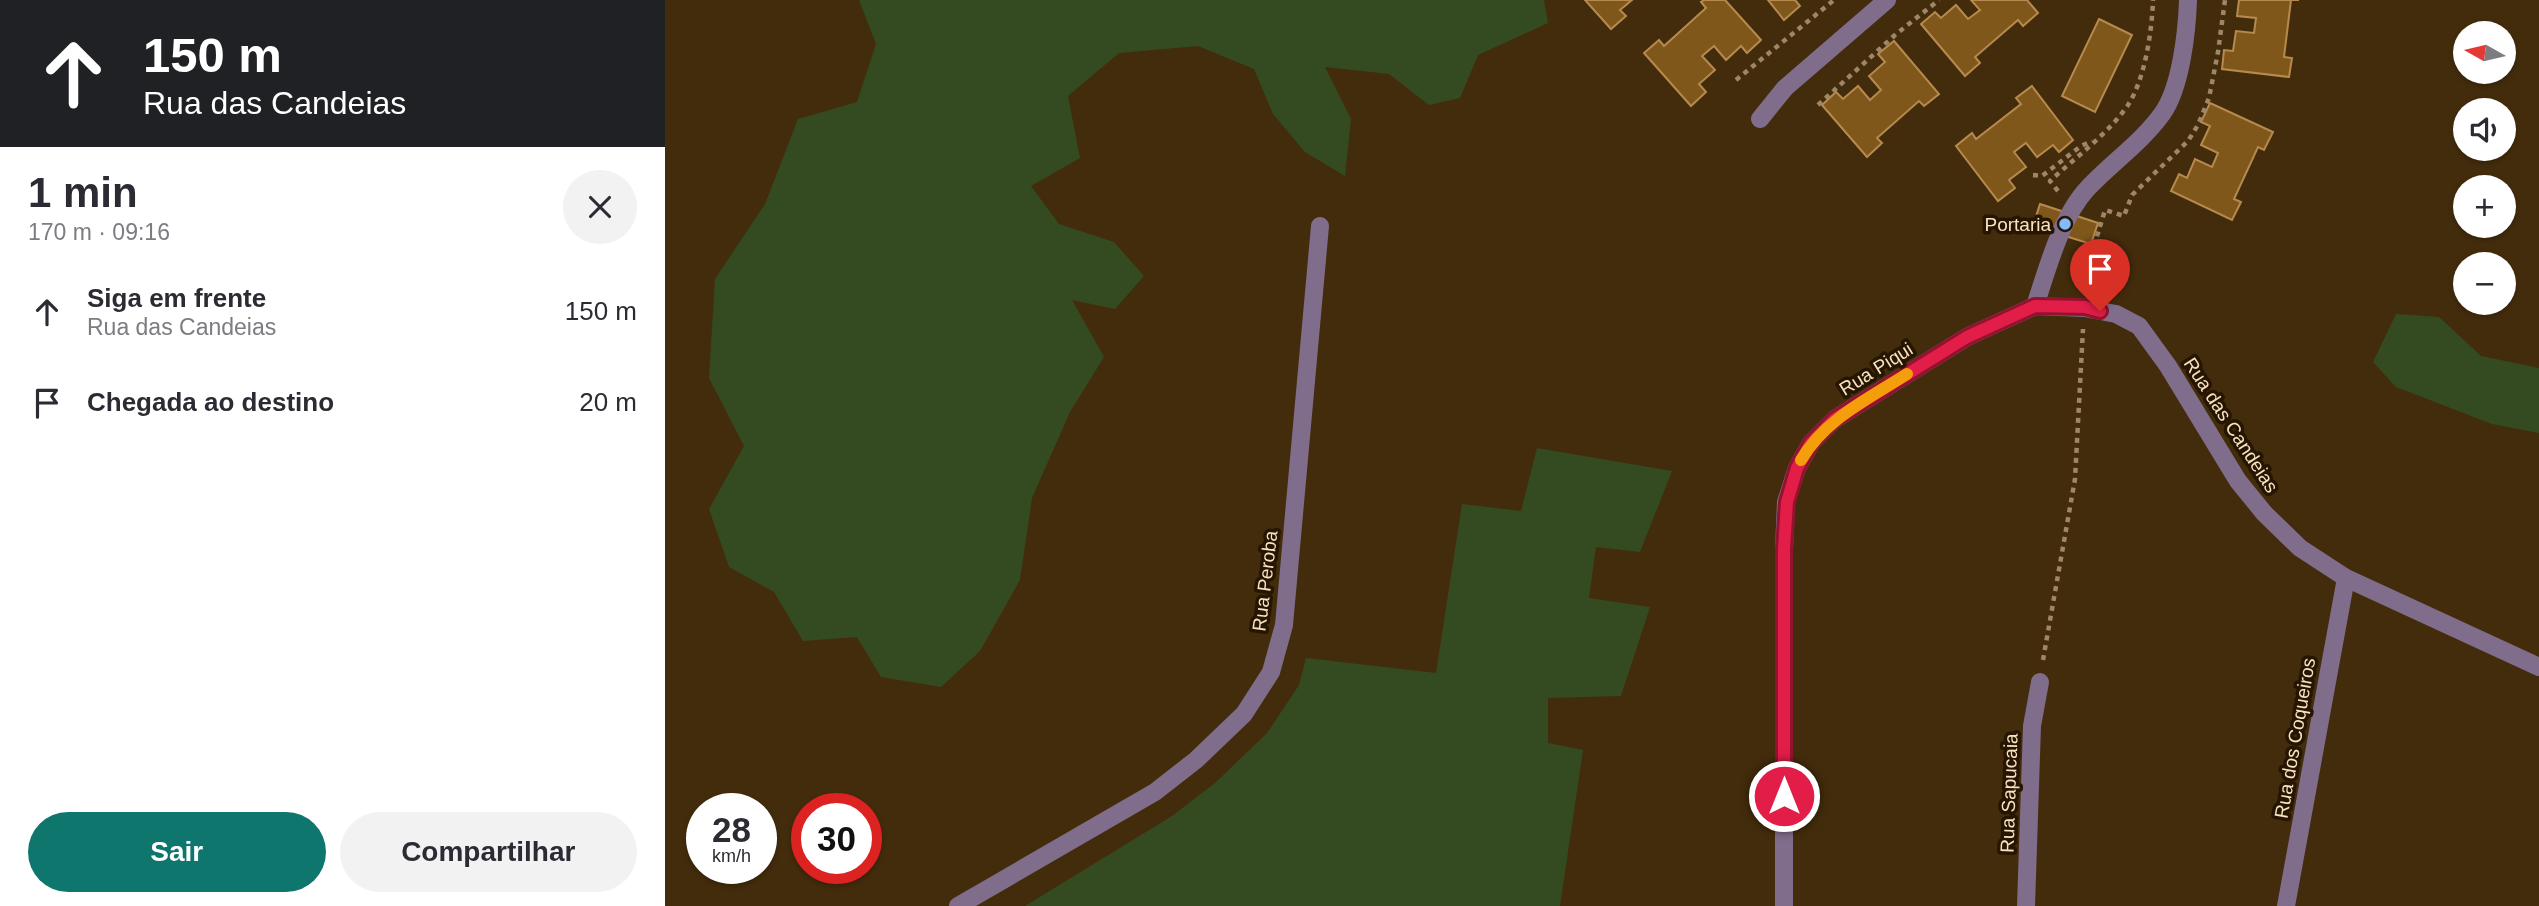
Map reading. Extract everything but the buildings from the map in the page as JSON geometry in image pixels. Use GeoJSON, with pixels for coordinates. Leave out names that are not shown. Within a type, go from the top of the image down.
{"type":"FeatureCollection","features":[{"type":"Feature","properties":{"kind":"street"},"geometry":{"type":"LineString","coordinates":[[1760,119],[1785,88],[1887,0]]}},
{"type":"Feature","properties":{"kind":"street"},"geometry":{"type":"LineString","coordinates":[[2035,306],[2055,248],[2085,190],[2136,143],[2164,112],[2179,71],[2187,29],[2188,0]]}},
{"type":"Feature","properties":{"kind":"street","name":"Rua Peroba"},"geometry":{"type":"LineString","coordinates":[[958,906],[1155,792],[1196,760],[1244,714],[1271,672],[1284,625],[1320,226]]}},
{"type":"Feature","properties":{"kind":"street","name":"Rua das Candeias"},"geometry":{"type":"LineString","coordinates":[[2035,306],[2085,307],[2116,314],[2139,326],[2168,366],[2238,481],[2264,513],[2300,548],[2346,578],[2539,667]]}},
{"type":"Feature","properties":{"kind":"street","name":"Rua Piqui"},"geometry":{"type":"LineString","coordinates":[[1784,906],[1784,549],[1787,502],[1797,468],[1811,443],[1835,419],[1967,337],[2035,306]]}},
{"type":"Feature","properties":{"kind":"street","name":"Rua dos Coqueiros"},"geometry":{"type":"LineString","coordinates":[[2286,906],[2346,578]]}},
{"type":"Feature","properties":{"kind":"street","name":"Rua Sapucaia"},"geometry":{"type":"LineString","coordinates":[[2026,906],[2032,726],[2040,682]]}},
{"type":"Feature","properties":{"kind":"path"},"geometry":{"type":"LineString","coordinates":[[1737,80],[1834,0]]}},
{"type":"Feature","properties":{"kind":"path"},"geometry":{"type":"LineString","coordinates":[[1818,105],[1895,35],[1939,0]]}},
{"type":"Feature","properties":{"kind":"path"},"geometry":{"type":"LineString","coordinates":[[2040,682],[2075,480],[2088,266],[2105,210],[2124,216],[2132,195],[2188,141],[2198,125],[2209,98],[2225,0]]}},
{"type":"Feature","properties":{"kind":"path"},"geometry":{"type":"LineString","coordinates":[[2033,175],[2042,176],[2081,146],[2099,138]]}},
{"type":"Feature","properties":{"kind":"green space"},"geometry":{"type":"Polygon","coordinates":[[[859,0],[1544,0],[1548,23],[1478,55],[1460,98],[1429,105],[1389,74],[1325,67],[1351,119],[1345,176],[1305,152],[1273,114],[1254,69],[1198,46],[1119,53],[1068,96],[1080,158],[1031,186],[1059,224],[1114,242],[1144,276],[1115,309],[1072,300],[1104,357],[1070,412],[1032,498],[1020,580],[980,651],[941,687],[881,677],[857,637],[803,641],[774,592],[729,567],[709,509],[744,446],[709,378],[715,279],[765,204],[798,119],[857,102],[876,44],[859,0]]]}},
{"type":"Feature","properties":{"kind":"green space"},"geometry":{"type":"Polygon","coordinates":[[[2396,314],[2439,317],[2481,356],[2539,368],[2539,433],[2492,424],[2396,387],[2373,362],[2396,314]]]}},
{"type":"Feature","properties":{"kind":"green space"},"geometry":{"type":"Polygon","coordinates":[[[1537,448],[1672,471],[1640,552],[1596,547],[1589,598],[1650,607],[1621,696],[1548,698],[1548,743],[1583,750],[1560,906],[1025,906],[1172,816],[1215,783],[1267,733],[1299,685],[1306,658],[1436,673],[1462,504],[1521,511],[1537,448]]]}},
{"type":"Feature","properties":{"kind":"slow traffic"},"geometry":{"type":"LineString","coordinates":[[1801,460],[1811,443],[1835,419],[1907,374]]}},
{"type":"Feature","properties":{"kind":"place","name":"Portaria"},"geometry":{"type":"Point","coordinates":[2065,224]}},
{"type":"Feature","properties":{"kind":"route"},"geometry":{"type":"LineString","coordinates":[[1784,796],[1784,549],[1787,502],[1797,468],[1811,443],[1835,419],[1967,337],[2035,306],[2085,307],[2100,311]]}}]}
